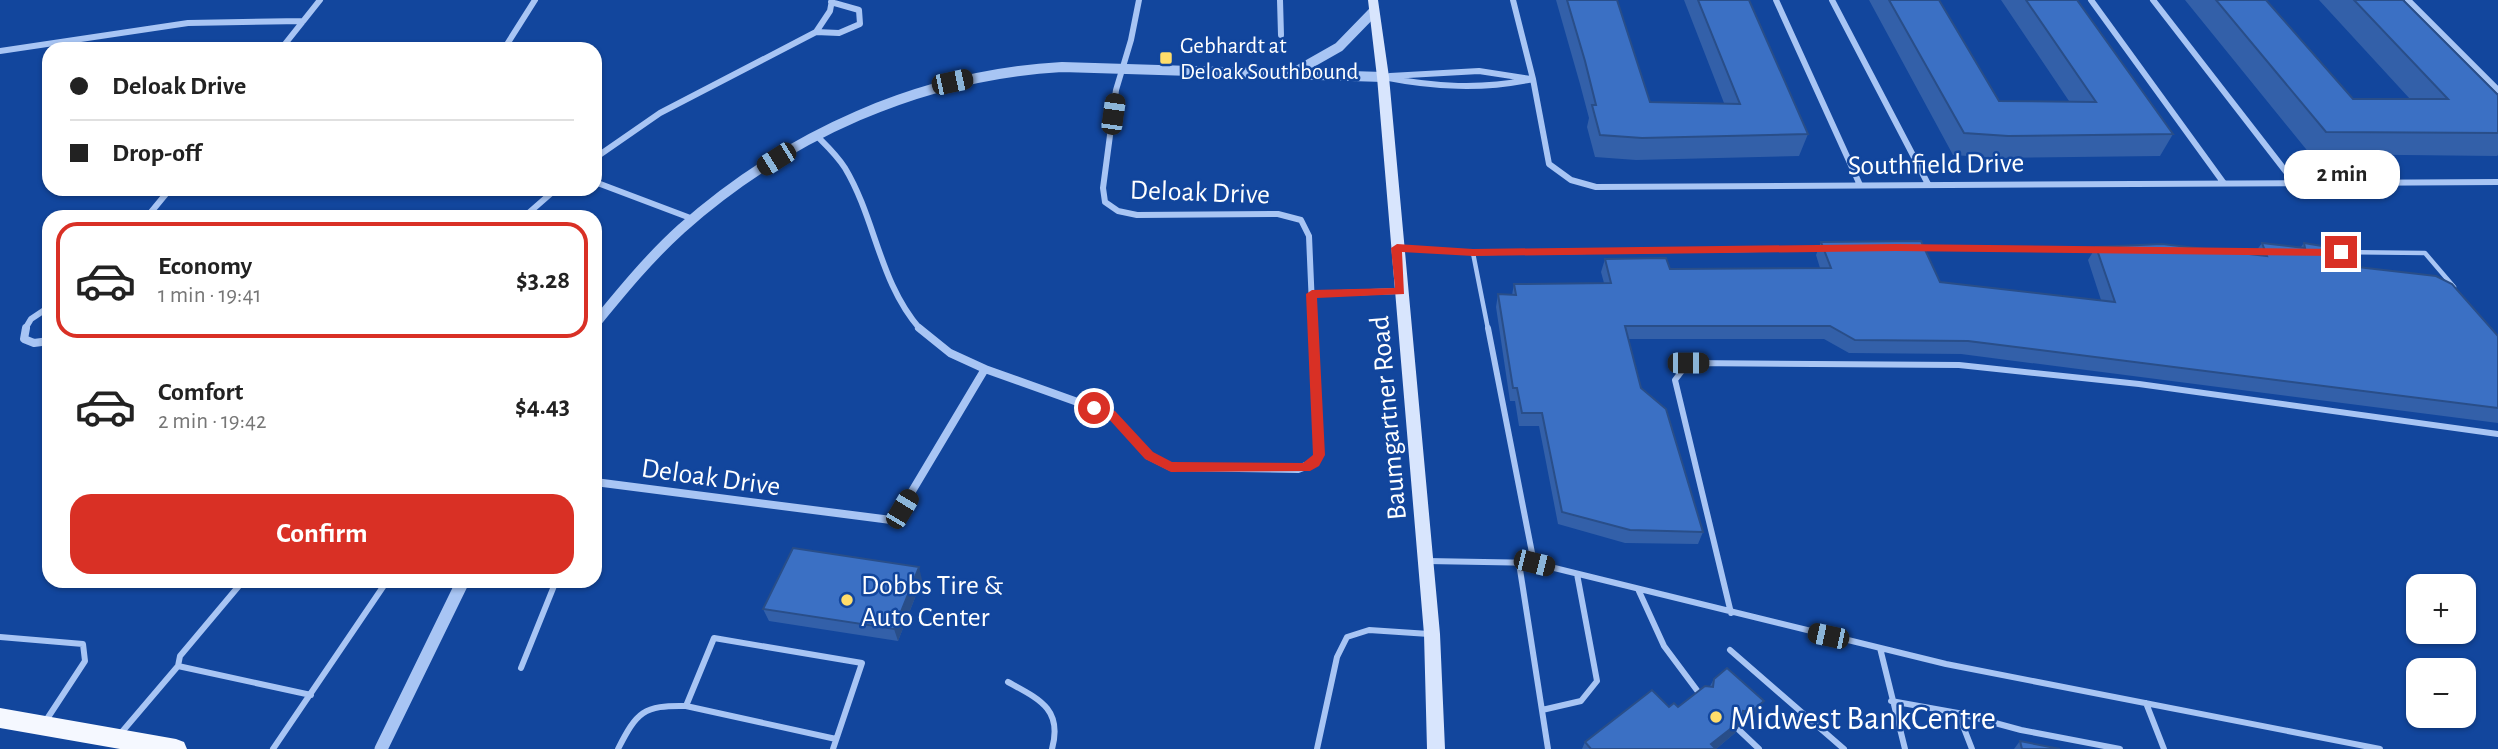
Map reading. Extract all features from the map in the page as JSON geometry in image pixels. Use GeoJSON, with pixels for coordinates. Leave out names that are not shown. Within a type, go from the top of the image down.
{"type":"FeatureCollection","features":[{"type":"Feature","properties":{"kind":"main road","name":"Baumgartner Road"},"geometry":{"type":"LineString","coordinates":[[1374,5],[1383,77],[1432,634],[1436,749]]}},
{"type":"Feature","properties":{"kind":"main road"},"geometry":{"type":"LineString","coordinates":[[0,718],[176,749]]}},
{"type":"Feature","properties":{"kind":"street"},"geometry":{"type":"LineString","coordinates":[[286,42],[320,0]]}},
{"type":"Feature","properties":{"kind":"street"},"geometry":{"type":"LineString","coordinates":[[508,42],[535,0]]}},
{"type":"Feature","properties":{"kind":"street","name":"Deloak Drive"},"geometry":{"type":"LineString","coordinates":[[602,482],[891,520],[902,509],[985,369],[1111,414],[1149,456],[1171,467],[1306,468],[1314,462],[1319,455],[1309,236],[1301,220],[1278,214],[1246,213],[1137,215],[1118,211],[1105,202],[1103,188],[1116,90],[1139,0]]}},
{"type":"Feature","properties":{"kind":"street"},"geometry":{"type":"LineString","coordinates":[[1280,0],[1281,35]]}},
{"type":"Feature","properties":{"kind":"street","name":"Southfield Drive"},"geometry":{"type":"LineString","coordinates":[[1513,0],[1533,79],[1549,164],[1558,173],[1581,185],[2498,182]]}},
{"type":"Feature","properties":{"kind":"street"},"geometry":{"type":"LineString","coordinates":[[1776,0],[1860,185]]}},
{"type":"Feature","properties":{"kind":"street"},"geometry":{"type":"LineString","coordinates":[[1832,0],[1928,184]]}},
{"type":"Feature","properties":{"kind":"street"},"geometry":{"type":"LineString","coordinates":[[2091,0],[2223,182]]}},
{"type":"Feature","properties":{"kind":"street"},"geometry":{"type":"LineString","coordinates":[[2153,0],[2294,182]]}},
{"type":"Feature","properties":{"kind":"street"},"geometry":{"type":"LineString","coordinates":[[2408,0],[2498,90]]}},
{"type":"Feature","properties":{"kind":"street"},"geometry":{"type":"LineString","coordinates":[[602,153],[660,113],[816,32],[830,10],[831,1],[859,10],[860,24],[852,31],[841,34],[816,32]]}},
{"type":"Feature","properties":{"kind":"street"},"geometry":{"type":"LineString","coordinates":[[1291,74],[1321,61],[1343,46],[1374,5]]}},
{"type":"Feature","properties":{"kind":"street"},"geometry":{"type":"LineString","coordinates":[[60,42],[188,23],[303,21]]}},
{"type":"Feature","properties":{"kind":"street"},"geometry":{"type":"LineString","coordinates":[[0,51],[42,45]]}},
{"type":"Feature","properties":{"kind":"street"},"geometry":{"type":"LineString","coordinates":[[602,316],[635,276],[693,219],[741,182],[816,135],[883,104],[952,82],[1023,70],[1123,67],[1383,77],[1428,72],[1509,72],[1533,79]]}},
{"type":"Feature","properties":{"kind":"street"},"geometry":{"type":"LineString","coordinates":[[1383,77],[1430,87],[1499,86],[1533,79]]}},
{"type":"Feature","properties":{"kind":"street"},"geometry":{"type":"LineString","coordinates":[[816,135],[846,170],[893,294],[913,324],[933,343],[961,360],[985,369]]}},
{"type":"Feature","properties":{"kind":"street"},"geometry":{"type":"LineString","coordinates":[[602,185],[693,219]]}},
{"type":"Feature","properties":{"kind":"street"},"geometry":{"type":"LineString","coordinates":[[153,210],[164,196]]}},
{"type":"Feature","properties":{"kind":"street"},"geometry":{"type":"LineString","coordinates":[[532,210],[548,196]]}},
{"type":"Feature","properties":{"kind":"street"},"geometry":{"type":"LineString","coordinates":[[1312,294],[1400,291]]}},
{"type":"Feature","properties":{"kind":"street"},"geometry":{"type":"LineString","coordinates":[[42,311],[31,317],[24,330],[24,339],[34,343],[42,342]]}},
{"type":"Feature","properties":{"kind":"street"},"geometry":{"type":"LineString","coordinates":[[381,749],[404,707],[460,588]]}},
{"type":"Feature","properties":{"kind":"lane"},"geometry":{"type":"LineString","coordinates":[[1397,248],[1473,253],[1828,248]]}},
{"type":"Feature","properties":{"kind":"lane"},"geometry":{"type":"LineString","coordinates":[[1910,248],[2105,250]]}},
{"type":"Feature","properties":{"kind":"lane"},"geometry":{"type":"LineString","coordinates":[[2216,251],[2272,252]]}},
{"type":"Feature","properties":{"kind":"lane"},"geometry":{"type":"LineString","coordinates":[[2327,252],[2425,253],[2461,295]]}},
{"type":"Feature","properties":{"kind":"lane"},"geometry":{"type":"LineString","coordinates":[[1473,253],[1534,563]]}},
{"type":"Feature","properties":{"kind":"lane"},"geometry":{"type":"LineString","coordinates":[[1731,613],[1675,380],[1688,363],[1959,365],[2139,384],[2498,434]]}},
{"type":"Feature","properties":{"kind":"lane"},"geometry":{"type":"LineString","coordinates":[[1425,561],[1534,563],[1946,664],[2380,749]]}},
{"type":"Feature","properties":{"kind":"lane"},"geometry":{"type":"LineString","coordinates":[[1519,563],[1548,749]]}},
{"type":"Feature","properties":{"kind":"lane"},"geometry":{"type":"LineString","coordinates":[[1542,710],[1578,704],[1591,695],[1597,681],[1577,574]]}},
{"type":"Feature","properties":{"kind":"lane"},"geometry":{"type":"LineString","coordinates":[[117,738],[178,666],[180,656],[237,588]]}},
{"type":"Feature","properties":{"kind":"lane"},"geometry":{"type":"LineString","coordinates":[[273,749],[382,588]]}},
{"type":"Feature","properties":{"kind":"lane"},"geometry":{"type":"LineString","coordinates":[[521,668],[553,588]]}},
{"type":"Feature","properties":{"kind":"lane"},"geometry":{"type":"LineString","coordinates":[[1638,589],[1657,635],[1674,666],[1702,697]]}},
{"type":"Feature","properties":{"kind":"lane"},"geometry":{"type":"LineString","coordinates":[[1317,749],[1337,657],[1347,637],[1369,630],[1432,634]]}},
{"type":"Feature","properties":{"kind":"lane"},"geometry":{"type":"LineString","coordinates":[[0,637],[60,640],[83,645],[85,661],[43,724]]}},
{"type":"Feature","properties":{"kind":"lane"},"geometry":{"type":"LineString","coordinates":[[686,706],[713,638],[862,663],[833,749]]}},
{"type":"Feature","properties":{"kind":"lane"},"geometry":{"type":"LineString","coordinates":[[1880,648],[1905,749]]}},
{"type":"Feature","properties":{"kind":"lane"},"geometry":{"type":"LineString","coordinates":[[1730,650],[1844,749]]}},
{"type":"Feature","properties":{"kind":"lane"},"geometry":{"type":"LineString","coordinates":[[178,666],[311,695]]}},
{"type":"Feature","properties":{"kind":"lane"},"geometry":{"type":"LineString","coordinates":[[1008,682],[1046,704],[1055,720],[1056,739],[1052,749]]}},
{"type":"Feature","properties":{"kind":"lane"},"geometry":{"type":"LineString","coordinates":[[1891,701],[2120,749]]}},
{"type":"Feature","properties":{"kind":"lane"},"geometry":{"type":"LineString","coordinates":[[2146,703],[2164,749]]}},
{"type":"Feature","properties":{"kind":"lane"},"geometry":{"type":"LineString","coordinates":[[618,749],[635,717],[645,708],[660,705],[686,706],[836,739]]}},
{"type":"Feature","properties":{"kind":"lane"},"geometry":{"type":"LineString","coordinates":[[1958,713],[1972,749]]}},
{"type":"Feature","properties":{"kind":"lane"},"geometry":{"type":"LineString","coordinates":[[1739,730],[1759,749]]}},
{"type":"Feature","properties":{"kind":"building"},"geometry":{"type":"Polygon","coordinates":[[[1567,0],[1617,0],[1650,102],[1740,104],[1698,0],[1749,0],[1808,134],[1642,138],[1600,135],[1592,105],[1596,105],[1567,0]]]}},
{"type":"Feature","properties":{"kind":"building"},"geometry":{"type":"Polygon","coordinates":[[[1889,0],[1939,0],[1999,101],[2096,102],[2026,0],[2077,0],[2173,134],[2008,136],[1964,133],[1889,0]]]}},
{"type":"Feature","properties":{"kind":"building"},"geometry":{"type":"Polygon","coordinates":[[[2216,0],[2266,0],[2353,99],[2448,99],[2354,0],[2403,0],[2498,95],[2498,133],[2326,132],[2216,0]]]}},
{"type":"Feature","properties":{"kind":"building"},"geometry":{"type":"Polygon","coordinates":[[[1921,241],[1940,282],[2115,302],[2096,247],[2162,244],[2267,256],[2262,243],[2305,248],[2304,243],[2340,249],[2349,266],[2436,276],[2452,284],[2498,336],[2498,408],[1968,341],[1855,340],[1830,326],[1625,326],[1641,388],[1666,409],[1703,532],[1630,530],[1562,512],[1542,413],[1522,413],[1517,388],[1513,388],[1498,294],[1516,295],[1514,284],[1611,283],[1605,259],[1666,258],[1670,269],[1831,268],[1821,242],[1921,241]]]}},
{"type":"Feature","properties":{"kind":"building","name":"Dobbs Tire & Auto Center"},"geometry":{"type":"Polygon","coordinates":[[[793,548],[919,567],[894,629],[763,609],[793,548]]]}},
{"type":"Feature","properties":{"kind":"building","name":"Midwest BankCentre"},"geometry":{"type":"Polygon","coordinates":[[[1727,668],[1764,701],[1751,712],[1743,711],[1743,719],[1711,744],[1716,749],[1591,749],[1585,742],[1652,690],[1669,707],[1674,703],[1678,707],[1705,686],[1713,687],[1714,679],[1727,668]]]}},
{"type":"Feature","properties":{"kind":"building"},"geometry":{"type":"Polygon","coordinates":[[[2020,741],[2060,749],[2022,749],[2020,741]]]}},
{"type":"Feature","properties":{"kind":"place","name":"Gebhardt at Deloak Southbound"},"geometry":{"type":"Point","coordinates":[1166,58]}},
{"type":"Feature","properties":{"kind":"place","name":"Dobbs Tire & Auto Center"},"geometry":{"type":"Point","coordinates":[847,600]}},
{"type":"Feature","properties":{"kind":"place","name":"Midwest BankCentre"},"geometry":{"type":"Point","coordinates":[1716,717]}},
{"type":"Feature","properties":{"kind":"route"},"geometry":{"type":"LineString","coordinates":[[1094,408],[1111,414],[1149,456],[1158,463],[1171,467],[1306,468],[1319,455],[1312,294],[1400,291],[1397,248],[1473,253],[1896,248],[2341,252]]}}]}
